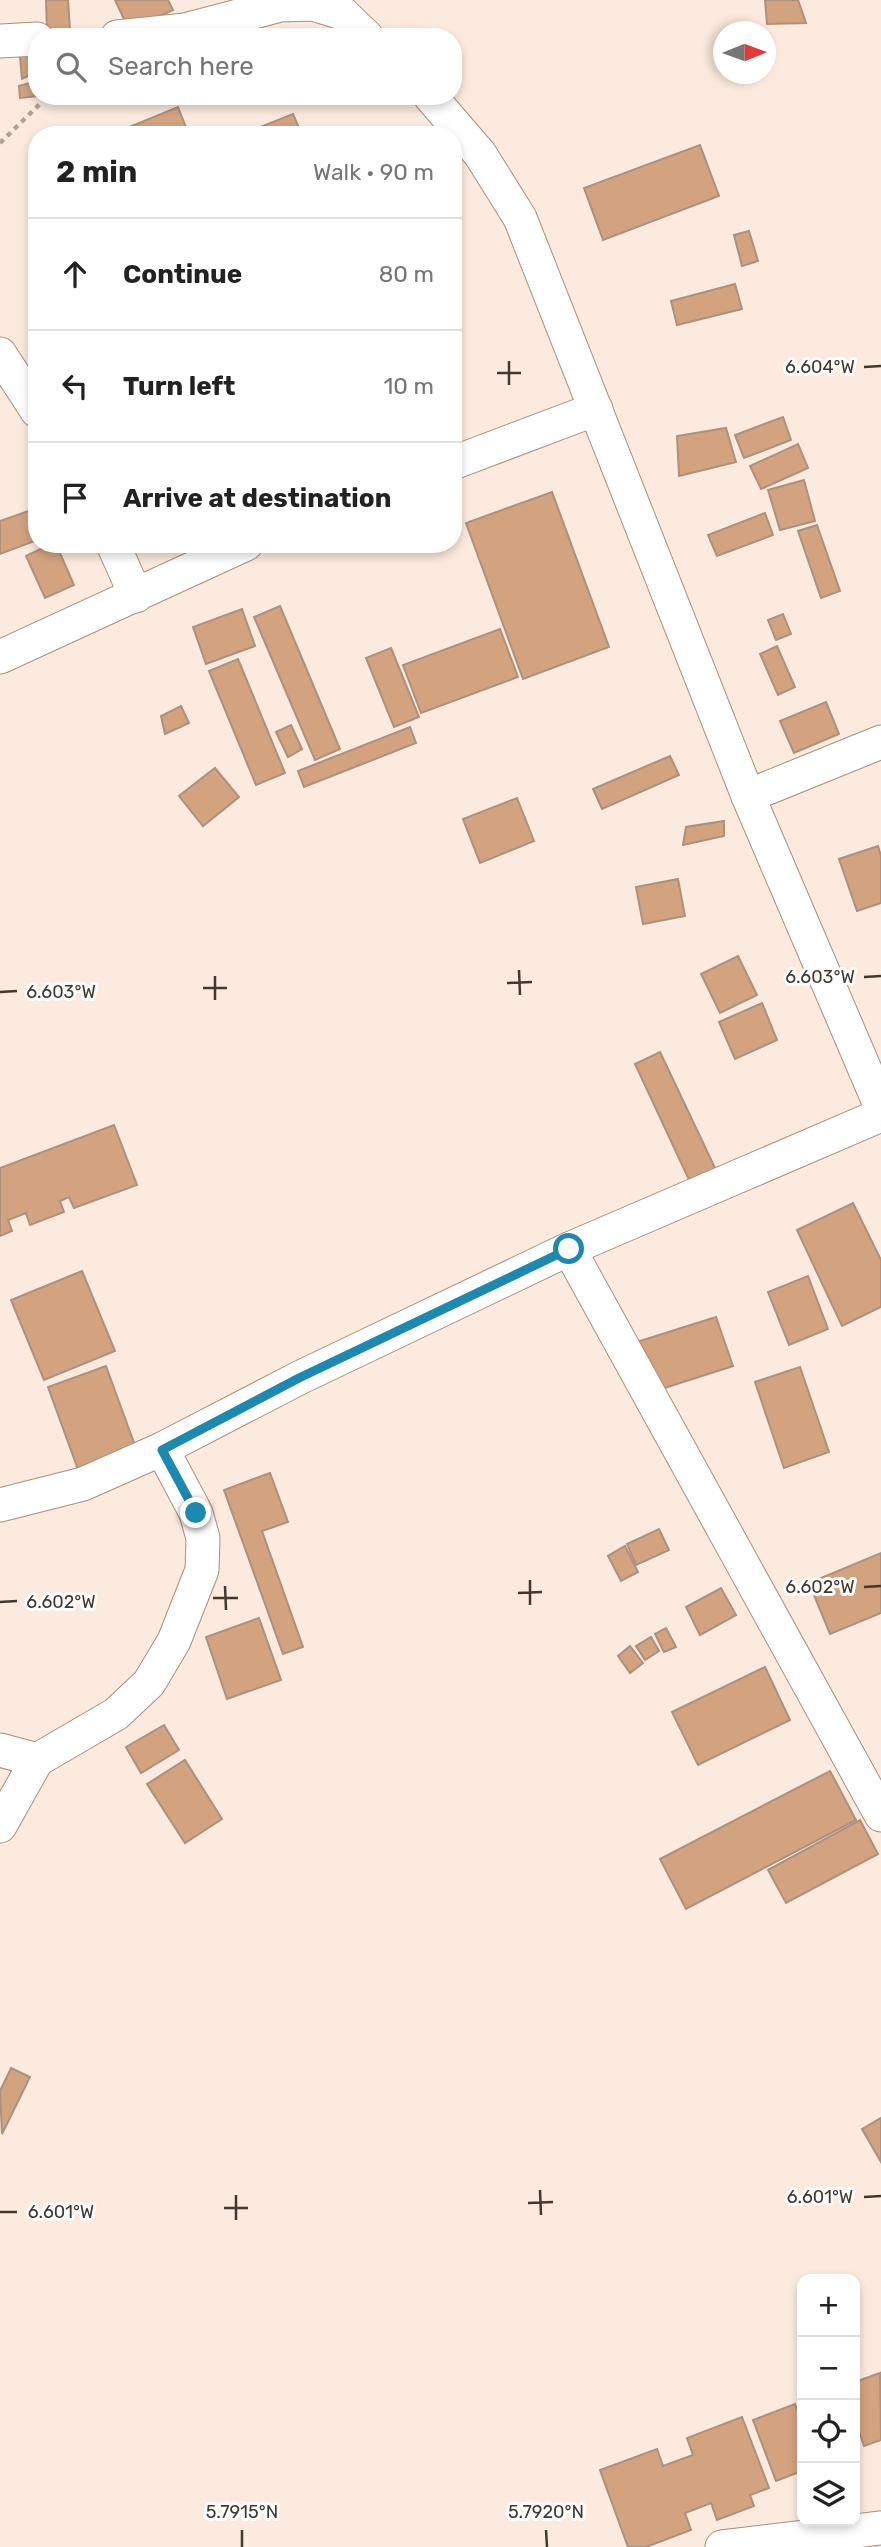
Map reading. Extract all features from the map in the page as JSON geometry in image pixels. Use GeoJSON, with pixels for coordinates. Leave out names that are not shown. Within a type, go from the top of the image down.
{"type":"FeatureCollection","features":[{"type":"Feature","properties":{"kind":"street"},"geometry":{"type":"LineString","coordinates":[[193,28],[280,5],[313,4],[342,13],[358,28]]}},
{"type":"Feature","properties":{"kind":"street"},"geometry":{"type":"LineString","coordinates":[[0,41],[28,39]]}},
{"type":"Feature","properties":{"kind":"street"},"geometry":{"type":"LineString","coordinates":[[438,105],[456,126]]}},
{"type":"Feature","properties":{"kind":"street"},"geometry":{"type":"LineString","coordinates":[[462,133],[480,154],[520,218],[748,796],[881,1107]]}},
{"type":"Feature","properties":{"kind":"street"},"geometry":{"type":"LineString","coordinates":[[0,354],[28,397]]}},
{"type":"Feature","properties":{"kind":"street"},"geometry":{"type":"LineString","coordinates":[[462,460],[596,409]]}},
{"type":"Feature","properties":{"kind":"street"},"geometry":{"type":"LineString","coordinates":[[117,553],[136,596]]}},
{"type":"Feature","properties":{"kind":"street"},"geometry":{"type":"LineString","coordinates":[[0,657],[227,553]]}},
{"type":"Feature","properties":{"kind":"street"},"geometry":{"type":"LineString","coordinates":[[748,796],[881,742]]}},
{"type":"Feature","properties":{"kind":"street"},"geometry":{"type":"LineString","coordinates":[[0,1505],[83,1484],[162,1450],[299,1378],[569,1249],[881,1115]]}},
{"type":"Feature","properties":{"kind":"street"},"geometry":{"type":"LineString","coordinates":[[569,1249],[881,1815]]}},
{"type":"Feature","properties":{"kind":"street"},"geometry":{"type":"LineString","coordinates":[[0,1826],[37,1760],[116,1714],[149,1683],[174,1642],[202,1570],[203,1538],[196,1513],[162,1450]]}},
{"type":"Feature","properties":{"kind":"street"},"geometry":{"type":"LineString","coordinates":[[0,1750],[37,1760]]}},
{"type":"Feature","properties":{"kind":"street"},"geometry":{"type":"LineString","coordinates":[[722,2547],[881,2528]]}},
{"type":"Feature","properties":{"kind":"path"},"geometry":{"type":"LineString","coordinates":[[0,143],[39,105]]}},
{"type":"Feature","properties":{"kind":"building"},"geometry":{"type":"Polygon","coordinates":[[[46,0],[68,0],[70,28],[47,28],[46,0]]]}},
{"type":"Feature","properties":{"kind":"building"},"geometry":{"type":"Polygon","coordinates":[[[115,0],[168,0],[173,10],[128,28],[115,0]]]}},
{"type":"Feature","properties":{"kind":"building"},"geometry":{"type":"Polygon","coordinates":[[[765,0],[798,0],[806,23],[776,24],[776,21],[767,21],[765,0]]]}},
{"type":"Feature","properties":{"kind":"building"},"geometry":{"type":"Polygon","coordinates":[[[19,46],[28,46],[28,76],[22,79],[19,46]]]}},
{"type":"Feature","properties":{"kind":"building"},"geometry":{"type":"Polygon","coordinates":[[[28,84],[28,97],[20,98],[19,86],[28,84]]]}},
{"type":"Feature","properties":{"kind":"building"},"geometry":{"type":"Polygon","coordinates":[[[178,107],[185,126],[132,126],[178,107]]]}},
{"type":"Feature","properties":{"kind":"building"},"geometry":{"type":"Polygon","coordinates":[[[293,114],[298,126],[263,126],[293,114]]]}},
{"type":"Feature","properties":{"kind":"building"},"geometry":{"type":"Polygon","coordinates":[[[700,145],[719,196],[603,240],[584,188],[700,145]]]}},
{"type":"Feature","properties":{"kind":"building"},"geometry":{"type":"Polygon","coordinates":[[[749,231],[758,261],[742,266],[734,235],[749,231]]]}},
{"type":"Feature","properties":{"kind":"building"},"geometry":{"type":"Polygon","coordinates":[[[735,284],[742,309],[677,325],[671,301],[735,284]]]}},
{"type":"Feature","properties":{"kind":"building"},"geometry":{"type":"Polygon","coordinates":[[[783,417],[791,440],[744,458],[735,435],[783,417]]]}},
{"type":"Feature","properties":{"kind":"building"},"geometry":{"type":"Polygon","coordinates":[[[726,428],[736,462],[679,476],[677,436],[726,428]]]}},
{"type":"Feature","properties":{"kind":"building"},"geometry":{"type":"Polygon","coordinates":[[[798,444],[808,468],[761,489],[750,466],[798,444]]]}},
{"type":"Feature","properties":{"kind":"building"},"geometry":{"type":"Polygon","coordinates":[[[804,480],[815,521],[780,530],[768,490],[804,480]]]}},
{"type":"Feature","properties":{"kind":"building"},"geometry":{"type":"Polygon","coordinates":[[[552,492],[609,647],[523,679],[466,523],[552,492]]]}},
{"type":"Feature","properties":{"kind":"building"},"geometry":{"type":"Polygon","coordinates":[[[28,511],[28,543],[0,554],[0,521],[28,511]]]}},
{"type":"Feature","properties":{"kind":"building"},"geometry":{"type":"Polygon","coordinates":[[[765,513],[773,535],[717,556],[708,535],[765,513]]]}},
{"type":"Feature","properties":{"kind":"building"},"geometry":{"type":"Polygon","coordinates":[[[817,525],[840,591],[821,598],[798,531],[817,525]]]}},
{"type":"Feature","properties":{"kind":"building"},"geometry":{"type":"Polygon","coordinates":[[[32,553],[60,553],[74,585],[45,598],[26,556],[32,553]]]}},
{"type":"Feature","properties":{"kind":"building"},"geometry":{"type":"Polygon","coordinates":[[[280,606],[340,749],[315,760],[254,617],[280,606]]]}},
{"type":"Feature","properties":{"kind":"building"},"geometry":{"type":"Polygon","coordinates":[[[242,609],[255,646],[206,664],[193,627],[242,609]]]}},
{"type":"Feature","properties":{"kind":"building"},"geometry":{"type":"Polygon","coordinates":[[[783,614],[791,634],[776,640],[768,620],[783,614]]]}},
{"type":"Feature","properties":{"kind":"building"},"geometry":{"type":"Polygon","coordinates":[[[500,629],[518,677],[421,713],[403,665],[500,629]]]}},
{"type":"Feature","properties":{"kind":"building"},"geometry":{"type":"Polygon","coordinates":[[[777,646],[795,687],[778,695],[760,654],[777,646]]]}},
{"type":"Feature","properties":{"kind":"building"},"geometry":{"type":"Polygon","coordinates":[[[391,648],[419,717],[394,727],[366,658],[391,648]]]}},
{"type":"Feature","properties":{"kind":"building"},"geometry":{"type":"Polygon","coordinates":[[[238,659],[285,773],[256,785],[209,671],[238,659]]]}},
{"type":"Feature","properties":{"kind":"building"},"geometry":{"type":"Polygon","coordinates":[[[826,702],[839,734],[794,753],[780,721],[826,702]]]}},
{"type":"Feature","properties":{"kind":"building"},"geometry":{"type":"Polygon","coordinates":[[[181,706],[189,723],[165,734],[161,716],[181,706]]]}},
{"type":"Feature","properties":{"kind":"building"},"geometry":{"type":"Polygon","coordinates":[[[291,725],[302,749],[288,757],[276,732],[291,725]]]}},
{"type":"Feature","properties":{"kind":"building"},"geometry":{"type":"Polygon","coordinates":[[[410,727],[416,743],[304,787],[298,771],[410,727]]]}},
{"type":"Feature","properties":{"kind":"building"},"geometry":{"type":"Polygon","coordinates":[[[670,756],[679,775],[602,809],[593,789],[670,756]]]}},
{"type":"Feature","properties":{"kind":"building"},"geometry":{"type":"Polygon","coordinates":[[[215,768],[239,797],[203,826],[179,796],[215,768]]]}},
{"type":"Feature","properties":{"kind":"building"},"geometry":{"type":"Polygon","coordinates":[[[517,798],[534,841],[480,863],[463,819],[517,798]]]}},
{"type":"Feature","properties":{"kind":"building"},"geometry":{"type":"Polygon","coordinates":[[[724,821],[724,836],[683,845],[686,827],[724,821]]]}},
{"type":"Feature","properties":{"kind":"building"},"geometry":{"type":"Polygon","coordinates":[[[878,846],[881,856],[881,903],[857,911],[839,859],[878,846]]]}},
{"type":"Feature","properties":{"kind":"building"},"geometry":{"type":"Polygon","coordinates":[[[678,879],[685,916],[643,924],[636,887],[678,879]]]}},
{"type":"Feature","properties":{"kind":"building"},"geometry":{"type":"Polygon","coordinates":[[[738,956],[757,995],[720,1013],[701,974],[738,956]]]}},
{"type":"Feature","properties":{"kind":"building"},"geometry":{"type":"Polygon","coordinates":[[[762,1003],[777,1040],[735,1059],[719,1022],[762,1003]]]}},
{"type":"Feature","properties":{"kind":"building"},"geometry":{"type":"Polygon","coordinates":[[[660,1052],[716,1170],[690,1182],[635,1064],[660,1052]]]}},
{"type":"Feature","properties":{"kind":"building"},"geometry":{"type":"Polygon","coordinates":[[[114,1125],[137,1185],[74,1208],[69,1197],[60,1201],[64,1212],[30,1225],[26,1213],[8,1220],[12,1231],[0,1236],[0,1168],[114,1125]]]}},
{"type":"Feature","properties":{"kind":"building"},"geometry":{"type":"Polygon","coordinates":[[[853,1203],[881,1260],[881,1307],[842,1326],[797,1230],[853,1203]]]}},
{"type":"Feature","properties":{"kind":"building"},"geometry":{"type":"Polygon","coordinates":[[[82,1271],[115,1351],[44,1380],[11,1300],[82,1271]]]}},
{"type":"Feature","properties":{"kind":"building"},"geometry":{"type":"Polygon","coordinates":[[[808,1276],[828,1329],[789,1345],[768,1292],[808,1276]]]}},
{"type":"Feature","properties":{"kind":"building"},"geometry":{"type":"Polygon","coordinates":[[[716,1317],[733,1366],[652,1392],[637,1342],[716,1317]]]}},
{"type":"Feature","properties":{"kind":"building"},"geometry":{"type":"Polygon","coordinates":[[[106,1366],[138,1454],[80,1475],[48,1387],[106,1366]]]}},
{"type":"Feature","properties":{"kind":"building"},"geometry":{"type":"Polygon","coordinates":[[[800,1367],[829,1452],[784,1468],[755,1382],[800,1367]]]}},
{"type":"Feature","properties":{"kind":"building"},"geometry":{"type":"Polygon","coordinates":[[[270,1473],[288,1522],[262,1531],[303,1647],[283,1654],[224,1490],[270,1473]]]}},
{"type":"Feature","properties":{"kind":"building"},"geometry":{"type":"Polygon","coordinates":[[[659,1529],[669,1550],[636,1565],[627,1544],[659,1529]]]}},
{"type":"Feature","properties":{"kind":"building"},"geometry":{"type":"Polygon","coordinates":[[[625,1546],[638,1572],[621,1581],[608,1556],[625,1546]]]}},
{"type":"Feature","properties":{"kind":"building"},"geometry":{"type":"Polygon","coordinates":[[[881,1553],[881,1613],[830,1634],[809,1583],[881,1553]]]}},
{"type":"Feature","properties":{"kind":"building"},"geometry":{"type":"Polygon","coordinates":[[[721,1588],[736,1615],[700,1635],[686,1607],[721,1588]]]}},
{"type":"Feature","properties":{"kind":"building"},"geometry":{"type":"Polygon","coordinates":[[[259,1618],[281,1680],[227,1699],[206,1637],[259,1618]]]}},
{"type":"Feature","properties":{"kind":"building"},"geometry":{"type":"Polygon","coordinates":[[[666,1628],[676,1647],[664,1652],[655,1634],[666,1628]]]}},
{"type":"Feature","properties":{"kind":"building"},"geometry":{"type":"Polygon","coordinates":[[[651,1637],[659,1651],[645,1660],[636,1646],[651,1637]]]}},
{"type":"Feature","properties":{"kind":"building"},"geometry":{"type":"Polygon","coordinates":[[[630,1646],[643,1663],[630,1673],[618,1656],[630,1646]]]}},
{"type":"Feature","properties":{"kind":"building"},"geometry":{"type":"Polygon","coordinates":[[[765,1667],[790,1720],[698,1765],[672,1712],[765,1667]]]}},
{"type":"Feature","properties":{"kind":"building"},"geometry":{"type":"Polygon","coordinates":[[[164,1725],[179,1750],[141,1773],[126,1747],[164,1725]]]}},
{"type":"Feature","properties":{"kind":"building"},"geometry":{"type":"Polygon","coordinates":[[[185,1760],[222,1819],[185,1843],[147,1784],[185,1760]]]}},
{"type":"Feature","properties":{"kind":"building"},"geometry":{"type":"Polygon","coordinates":[[[830,1771],[856,1820],[686,1909],[660,1859],[830,1771]]]}},
{"type":"Feature","properties":{"kind":"building"},"geometry":{"type":"Polygon","coordinates":[[[860,1820],[878,1854],[786,1903],[768,1870],[860,1820]]]}},
{"type":"Feature","properties":{"kind":"building"},"geometry":{"type":"Polygon","coordinates":[[[11,2068],[30,2077],[2,2134],[0,2091],[11,2068]]]}},
{"type":"Feature","properties":{"kind":"building"},"geometry":{"type":"Polygon","coordinates":[[[881,2118],[881,2162],[862,2129],[881,2118]]]}},
{"type":"Feature","properties":{"kind":"building"},"geometry":{"type":"Polygon","coordinates":[[[880,2373],[881,2440],[864,2446],[860,2434],[860,2380],[880,2373]]]}},
{"type":"Feature","properties":{"kind":"building"},"geometry":{"type":"Polygon","coordinates":[[[795,2404],[797,2473],[776,2481],[753,2420],[795,2404]]]}},
{"type":"Feature","properties":{"kind":"building"},"geometry":{"type":"Polygon","coordinates":[[[742,2417],[769,2488],[750,2495],[754,2506],[717,2520],[711,2503],[685,2513],[691,2530],[646,2547],[628,2547],[600,2470],[657,2449],[663,2466],[693,2455],[687,2438],[742,2417]]]}},
{"type":"Feature","properties":{"kind":"route"},"geometry":{"type":"LineString","coordinates":[[196,1513],[162,1450],[299,1378],[569,1249]]}}]}
